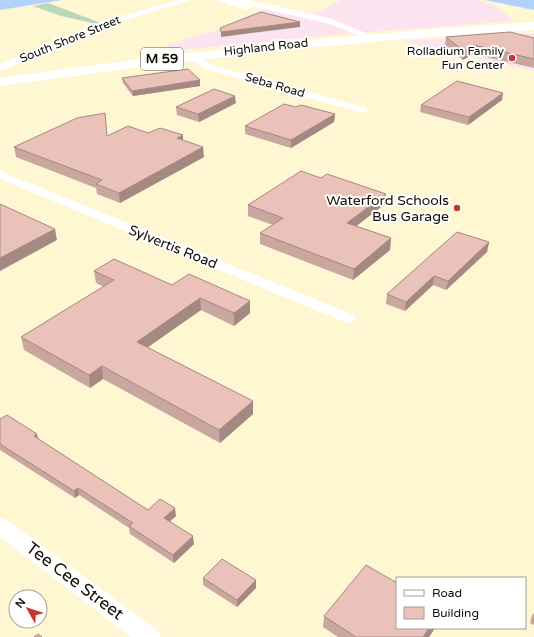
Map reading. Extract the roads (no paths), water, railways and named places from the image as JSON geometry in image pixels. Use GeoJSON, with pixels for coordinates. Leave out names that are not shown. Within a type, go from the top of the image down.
{"type":"FeatureCollection","features":[{"type":"Feature","properties":{"kind":"highway","name":"Highland Road"},"geometry":{"type":"LineString","coordinates":[[0,82],[190,55],[368,36],[534,26]]}},
{"type":"Feature","properties":{"kind":"street","name":"South Shore Street"},"geometry":{"type":"LineString","coordinates":[[0,68],[104,24],[187,0]]}},
{"type":"Feature","properties":{"kind":"street"},"geometry":{"type":"LineString","coordinates":[[219,0],[237,1],[323,24],[338,25],[368,36]]}},
{"type":"Feature","properties":{"kind":"street","name":"Seba Road"},"geometry":{"type":"LineString","coordinates":[[190,55],[209,67],[362,110]]}},
{"type":"Feature","properties":{"kind":"street","name":"Sylvertis Road"},"geometry":{"type":"LineString","coordinates":[[0,175],[348,318]]}},
{"type":"Feature","properties":{"kind":"street","name":"Tee Cee Street"},"geometry":{"type":"LineString","coordinates":[[0,526],[149,637]]}},
{"type":"Feature","properties":{"kind":"water"},"geometry":{"type":"Polygon","coordinates":[[[0,0],[62,0],[0,10],[0,0]]]}},
{"type":"Feature","properties":{"kind":"water"},"geometry":{"type":"Polygon","coordinates":[[[485,0],[534,0],[534,10],[485,0]]]}},
{"type":"Feature","properties":{"kind":"place","name":"Rolladium Family Fun Center"},"geometry":{"type":"Point","coordinates":[512,58]}},
{"type":"Feature","properties":{"kind":"place","name":"Waterford Schools Bus Garage"},"geometry":{"type":"Point","coordinates":[457,208]}}]}
